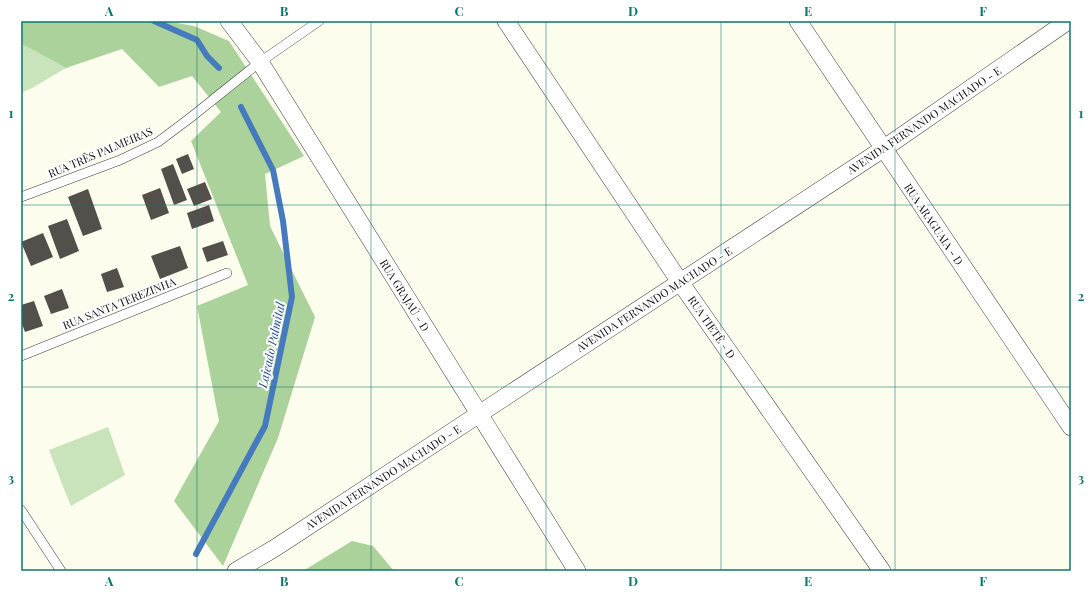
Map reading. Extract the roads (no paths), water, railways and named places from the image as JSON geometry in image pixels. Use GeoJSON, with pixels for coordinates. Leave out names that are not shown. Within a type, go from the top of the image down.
{"type":"FeatureCollection","features":[{"type":"Feature","properties":{"kind":"street","name":"RUA GRAJAÚ - D"},"geometry":{"type":"LineString","coordinates":[[230,21],[260,62],[577,571]]}},
{"type":"Feature","properties":{"kind":"street","name":"RUA TIETÊ - D"},"geometry":{"type":"LineString","coordinates":[[506,21],[680,282],[882,571]]}},
{"type":"Feature","properties":{"kind":"street","name":"RUA ARAGUAIA - D"},"geometry":{"type":"LineString","coordinates":[[798,21],[1071,427]]}},
{"type":"Feature","properties":{"kind":"street","name":"AVENIDA FERNANDO MACHADO - E"},"geometry":{"type":"LineString","coordinates":[[236,571],[275,548],[883,148],[1068,21]]}},
{"type":"Feature","properties":{"kind":"lane","name":"RUA TRÊS PALMEIRAS"},"geometry":{"type":"LineString","coordinates":[[21,197],[120,160],[158,142],[260,62],[319,21]]}},
{"type":"Feature","properties":{"kind":"lane","name":"RUA SANTA TEREZINHA"},"geometry":{"type":"LineString","coordinates":[[21,356],[227,273]]}},
{"type":"Feature","properties":{"kind":"lane"},"geometry":{"type":"LineString","coordinates":[[21,510],[61,571]]}},
{"type":"Feature","properties":{"kind":"waterway","name":"Lajeado Palmital"},"geometry":{"type":"LineString","coordinates":[[154,21],[197,40],[207,56],[219,68]]}},
{"type":"Feature","properties":{"kind":"waterway","name":"Lajeado Palmital"},"geometry":{"type":"LineString","coordinates":[[196,554],[265,426],[292,297],[283,221],[273,170],[241,107]]}}]}
